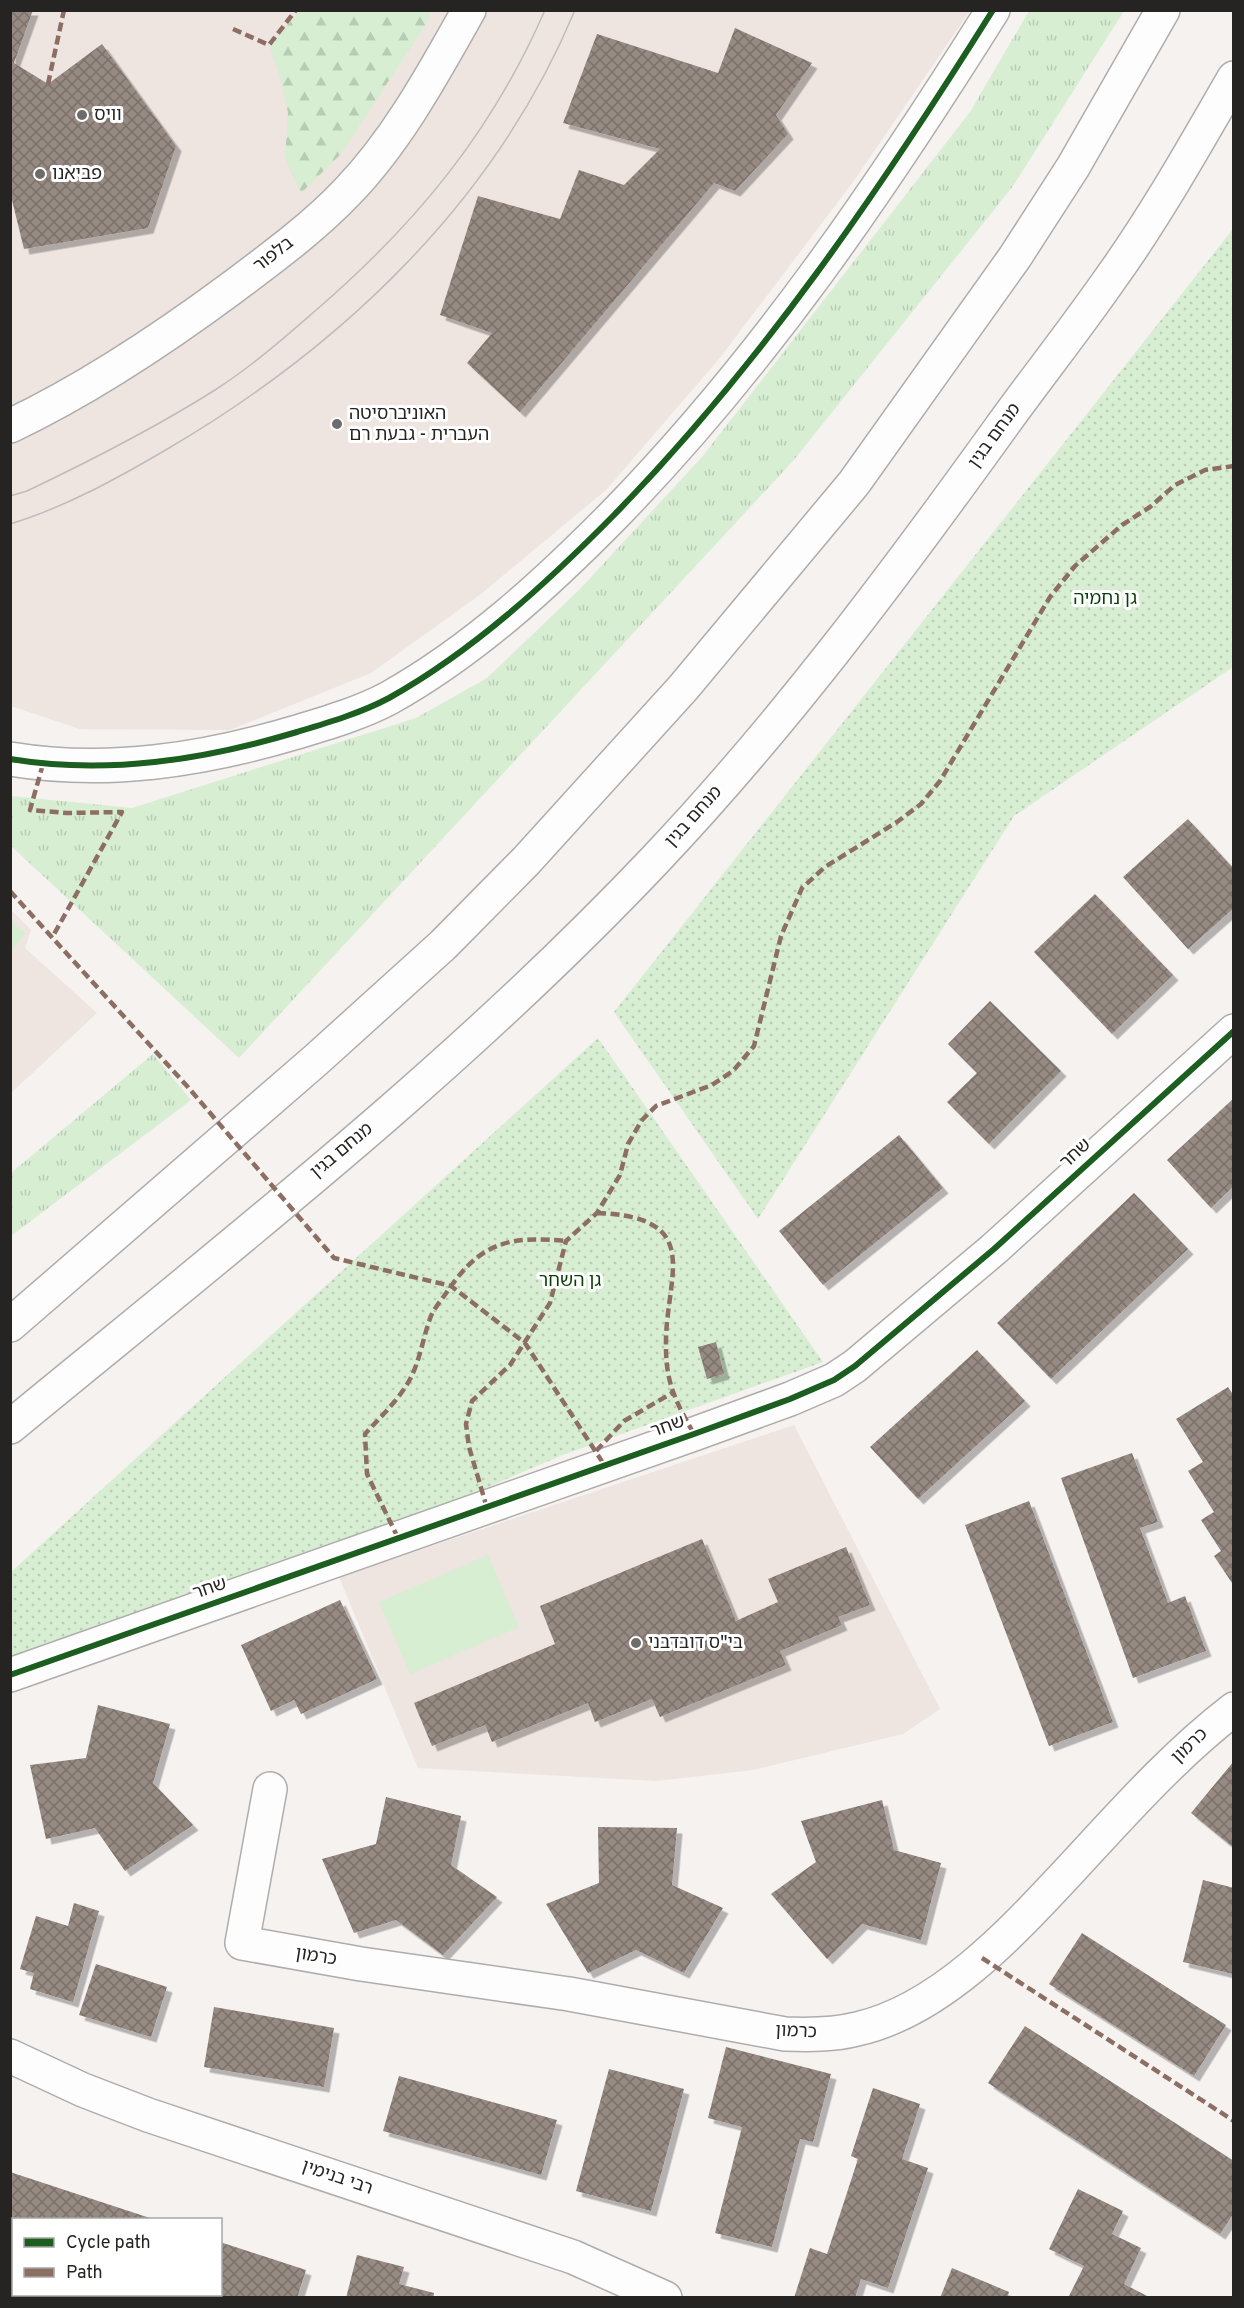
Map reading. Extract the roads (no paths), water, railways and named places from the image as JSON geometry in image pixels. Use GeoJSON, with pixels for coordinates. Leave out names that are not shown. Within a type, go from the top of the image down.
{"type":"FeatureCollection","features":[{"type":"Feature","properties":{"kind":"main road","name":"בלפור"},"geometry":{"type":"LineString","coordinates":[[10,426],[51,407],[130,360],[281,251],[333,205],[349,190],[392,136],[430,78],[469,10]]}},
{"type":"Feature","properties":{"kind":"main road"},"geometry":{"type":"LineString","coordinates":[[10,759],[43,764],[103,767],[174,760],[251,746],[326,724],[388,698],[511,611],[572,558],[724,396],[830,258],[924,120],[993,10]]}},
{"type":"Feature","properties":{"kind":"main road"},"geometry":{"type":"LineString","coordinates":[[10,1325],[317,1059],[443,945],[558,826],[744,617],[854,483],[1015,257],[1073,167],[1163,10]]}},
{"type":"Feature","properties":{"kind":"main road","name":"מנחם בגין"},"geometry":{"type":"LineString","coordinates":[[10,1427],[232,1245],[408,1095],[556,959],[652,863],[734,774],[821,671],[904,562],[1111,279],[1187,160],[1233,78]]}},
{"type":"Feature","properties":{"kind":"main road","name":"שחר"},"geometry":{"type":"LineString","coordinates":[[10,1675],[642,1453],[790,1399],[834,1380],[855,1366],[928,1307],[1233,1031]]}},
{"type":"Feature","properties":{"kind":"main road"},"geometry":{"type":"LineString","coordinates":[[10,1311],[126,1225]]}},
{"type":"Feature","properties":{"kind":"main road"},"geometry":{"type":"LineString","coordinates":[[10,1450],[232,1245]]}},
{"type":"Feature","properties":{"kind":"main road","name":"כרמון"},"geometry":{"type":"LineString","coordinates":[[270,1789],[242,1943],[361,1964],[557,1992],[785,2034],[818,2035],[859,2029],[902,2012],[948,1986],[1000,1944],[1146,1788],[1233,1709]]}},
{"type":"Feature","properties":{"kind":"main road","name":"רבי בנימין"},"geometry":{"type":"LineString","coordinates":[[10,2056],[83,2090],[148,2115],[573,2257],[666,2298]]}},
{"type":"Feature","properties":{"kind":"tram line"},"geometry":{"type":"LineString","coordinates":[[10,496],[27,491],[99,455],[215,390],[267,352],[352,278],[418,210],[476,136],[501,96],[545,10]]}},
{"type":"Feature","properties":{"kind":"tram line"},"geometry":{"type":"LineString","coordinates":[[10,524],[72,500],[169,448],[233,407],[295,363],[354,314],[408,262],[458,205],[503,144],[542,79],[575,10]]}},
{"type":"Feature","properties":{"kind":"place","name":"וויס"},"geometry":{"type":"Point","coordinates":[82,115]}},
{"type":"Feature","properties":{"kind":"place","name":"פביאנו"},"geometry":{"type":"Point","coordinates":[40,174]}},
{"type":"Feature","properties":{"kind":"place","name":"האוניברסיטה העברית - גבעת רם"},"geometry":{"type":"Point","coordinates":[337,424]}},
{"type":"Feature","properties":{"kind":"place","name":"בי\"ס דובדבני"},"geometry":{"type":"Point","coordinates":[636,1643]}},
{"type":"Feature","properties":{"kind":"park label","name":"גן נחמיה"},"geometry":{"type":"Point","coordinates":[1105,599]}},
{"type":"Feature","properties":{"kind":"park label","name":"גן השחר"},"geometry":{"type":"Point","coordinates":[570,1281]}}]}
